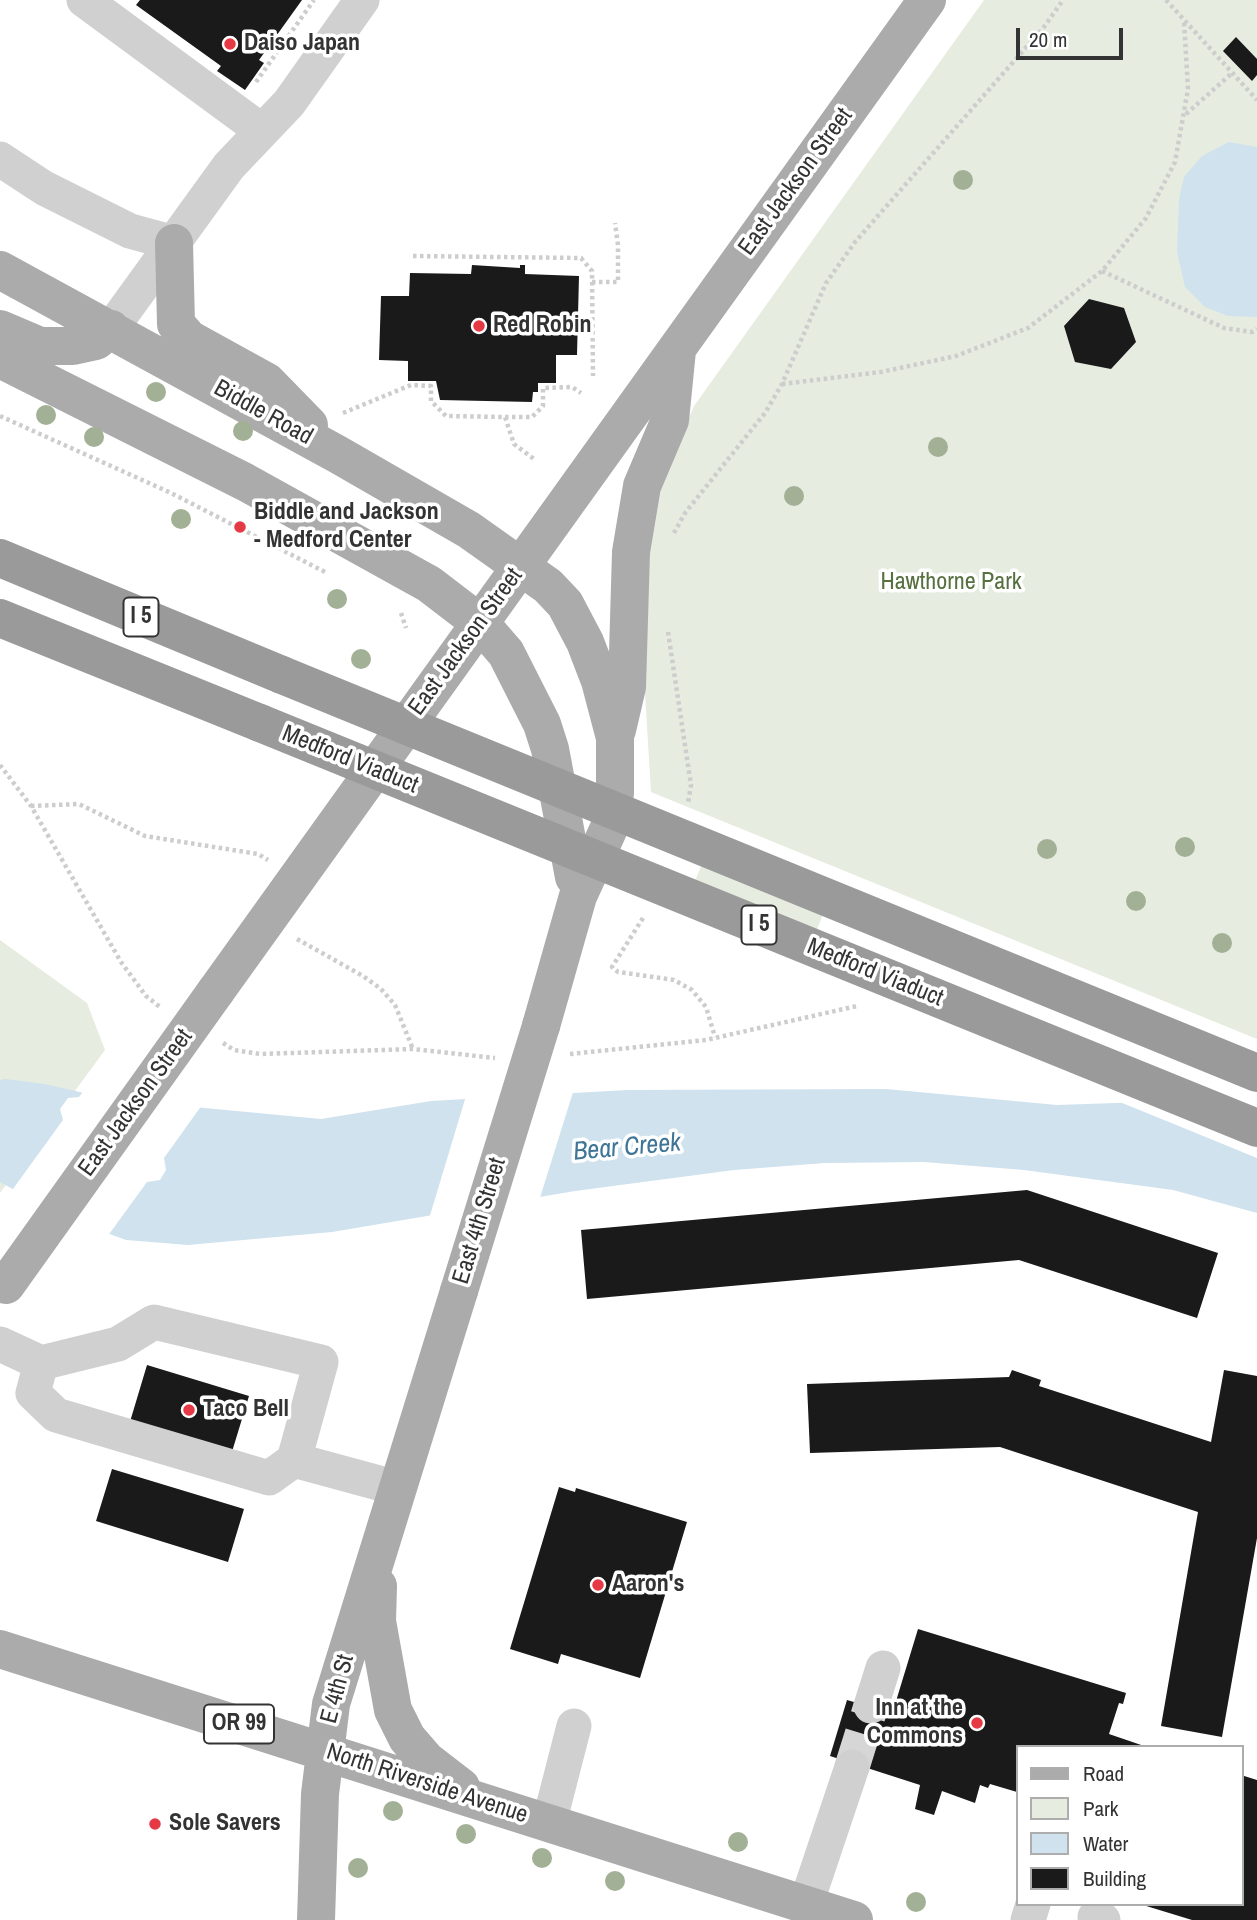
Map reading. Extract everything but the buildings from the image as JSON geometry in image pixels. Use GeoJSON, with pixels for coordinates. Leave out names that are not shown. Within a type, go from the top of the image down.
{"type":"FeatureCollection","features":[{"type":"Feature","properties":{"kind":"highway","name":"I 5"},"geometry":{"type":"LineString","coordinates":[[0,558],[1257,1073]]}},
{"type":"Feature","properties":{"kind":"highway","name":"Medford Viaduct"},"geometry":{"type":"LineString","coordinates":[[0,618],[1257,1128]]}},
{"type":"Feature","properties":{"kind":"main road","name":"East Jackson Street"},"geometry":{"type":"LineString","coordinates":[[3,1289],[927,0]]}},
{"type":"Feature","properties":{"kind":"main road"},"geometry":{"type":"LineString","coordinates":[[174,243],[176,324],[189,339],[267,382],[337,454]]}},
{"type":"Feature","properties":{"kind":"main road","name":"Biddle Road"},"geometry":{"type":"LineString","coordinates":[[0,270],[337,454],[469,530],[521,566]]}},
{"type":"Feature","properties":{"kind":"main road"},"geometry":{"type":"LineString","coordinates":[[0,329],[40,346],[73,346],[96,341],[111,329]]}},
{"type":"Feature","properties":{"kind":"main road"},"geometry":{"type":"LineString","coordinates":[[615,738],[626,687],[631,552],[642,486],[670,420],[677,348]]}},
{"type":"Feature","properties":{"kind":"main road"},"geometry":{"type":"LineString","coordinates":[[0,359],[280,501],[429,584],[480,623]]}},
{"type":"Feature","properties":{"kind":"main road","name":"East 4th Street"},"geometry":{"type":"LineString","coordinates":[[380,1545],[541,1026],[578,897],[609,828],[615,793],[615,738],[600,681],[572,615],[548,586],[521,566]]}},
{"type":"Feature","properties":{"kind":"main road","name":"East 4th Street"},"geometry":{"type":"LineString","coordinates":[[480,623],[506,653],[542,724],[550,749],[563,832],[578,897]]}},
{"type":"Feature","properties":{"kind":"main road"},"geometry":{"type":"LineString","coordinates":[[380,1545],[377,1621],[393,1710],[407,1738],[426,1760],[478,1801]]}},
{"type":"Feature","properties":{"kind":"main road","name":"E 4th St"},"geometry":{"type":"LineString","coordinates":[[316,1920],[323,1751],[331,1704],[380,1545]]}},
{"type":"Feature","properties":{"kind":"main road","name":"North Riverside Avenue"},"geometry":{"type":"LineString","coordinates":[[0,1649],[854,1920]]}},
{"type":"Feature","properties":{"kind":"lane"},"geometry":{"type":"LineString","coordinates":[[84,0],[262,131]]}},
{"type":"Feature","properties":{"kind":"lane"},"geometry":{"type":"LineString","coordinates":[[111,329],[229,166],[289,103],[362,0]]}},
{"type":"Feature","properties":{"kind":"lane"},"geometry":{"type":"LineString","coordinates":[[0,159],[44,188],[130,231],[174,243]]}},
{"type":"Feature","properties":{"kind":"lane"},"geometry":{"type":"LineString","coordinates":[[0,1344],[41,1363],[118,1344],[153,1322],[321,1362],[293,1460],[269,1478],[56,1415],[33,1393],[41,1363]]}},
{"type":"Feature","properties":{"kind":"lane"},"geometry":{"type":"LineString","coordinates":[[293,1460],[397,1488]]}},
{"type":"Feature","properties":{"kind":"lane"},"geometry":{"type":"LineString","coordinates":[[872,1706],[883,1668]]}},
{"type":"Feature","properties":{"kind":"lane"},"geometry":{"type":"LineString","coordinates":[[549,1823],[574,1726]]}},
{"type":"Feature","properties":{"kind":"lane"},"geometry":{"type":"LineString","coordinates":[[806,1904],[852,1767]]}},
{"type":"Feature","properties":{"kind":"path"},"geometry":{"type":"LineString","coordinates":[[248,92],[314,0]]}},
{"type":"Feature","properties":{"kind":"path"},"geometry":{"type":"LineString","coordinates":[[668,542],[685,513],[765,413],[782,384],[826,283],[855,242],[1044,27],[1063,0]]}},
{"type":"Feature","properties":{"kind":"path"},"geometry":{"type":"LineString","coordinates":[[1166,0],[1257,100]]}},
{"type":"Feature","properties":{"kind":"path"},"geometry":{"type":"LineString","coordinates":[[782,384],[881,372],[957,356],[1028,328],[1102,271],[1146,218],[1175,162],[1188,89],[1184,21]]}},
{"type":"Feature","properties":{"kind":"path"},"geometry":{"type":"LineString","coordinates":[[1185,115],[1231,74]]}},
{"type":"Feature","properties":{"kind":"path"},"geometry":{"type":"LineString","coordinates":[[592,282],[618,282],[615,223]]}},
{"type":"Feature","properties":{"kind":"path"},"geometry":{"type":"LineString","coordinates":[[413,256],[581,258],[593,271],[593,376]]}},
{"type":"Feature","properties":{"kind":"path"},"geometry":{"type":"LineString","coordinates":[[1102,271],[1224,328],[1252,332],[1257,329]]}},
{"type":"Feature","properties":{"kind":"path"},"geometry":{"type":"LineString","coordinates":[[336,416],[411,385],[431,386],[431,401],[446,416],[532,417],[543,406],[544,388],[572,387],[581,393]]}},
{"type":"Feature","properties":{"kind":"path"},"geometry":{"type":"LineString","coordinates":[[0,416],[171,493],[334,576]]}},
{"type":"Feature","properties":{"kind":"path"},"geometry":{"type":"LineString","coordinates":[[505,417],[514,444],[534,458]]}},
{"type":"Feature","properties":{"kind":"path"},"geometry":{"type":"LineString","coordinates":[[399,610],[406,628]]}},
{"type":"Feature","properties":{"kind":"path"},"geometry":{"type":"LineString","coordinates":[[667,625],[691,785],[686,811]]}},
{"type":"Feature","properties":{"kind":"path"},"geometry":{"type":"LineString","coordinates":[[31,806],[79,804],[145,836],[258,854],[298,877]]}},
{"type":"Feature","properties":{"kind":"path"},"geometry":{"type":"LineString","coordinates":[[646,914],[612,967],[618,972],[674,980],[692,990],[706,1007],[715,1037]]}},
{"type":"Feature","properties":{"kind":"path"},"geometry":{"type":"LineString","coordinates":[[267,920],[363,976],[380,989],[395,1005],[413,1049]]}},
{"type":"Feature","properties":{"kind":"green space","name":"Hawthorne Park"},"geometry":{"type":"Polygon","coordinates":[[[984,0],[1257,0],[1257,1039],[651,792],[641,626],[655,495],[694,406],[984,0]]]}},
{"type":"Feature","properties":{"kind":"green space"},"geometry":{"type":"Polygon","coordinates":[[[715,832],[836,882],[805,959],[683,910],[715,832]]]}},
{"type":"Feature","properties":{"kind":"green space"},"geometry":{"type":"Polygon","coordinates":[[[0,940],[87,1003],[105,1050],[0,1193],[0,940]]]}},
{"type":"Feature","properties":{"kind":"water"},"geometry":{"type":"Polygon","coordinates":[[[1229,142],[1257,147],[1257,317],[1228,316],[1205,307],[1185,287],[1177,252],[1179,199],[1184,177],[1202,156],[1229,142]]]}},
{"type":"Feature","properties":{"kind":"water","name":"Bear Creek"},"geometry":{"type":"Polygon","coordinates":[[[0,1080],[45,1084],[110,1099],[321,1119],[431,1101],[627,1090],[886,1089],[1057,1105],[1145,1102],[1257,1123],[1257,1213],[1173,1190],[1024,1170],[924,1162],[825,1163],[734,1170],[575,1191],[332,1232],[188,1245],[126,1240],[63,1217],[0,1182],[0,1080]]]}},
{"type":"Feature","properties":{"kind":"pier"},"geometry":{"type":"Polygon","coordinates":[[[85,1089],[202,1105],[164,1158],[166,1170],[160,1180],[147,1182],[107,1237],[62,1220],[10,1193],[63,1120],[60,1109],[68,1098],[79,1097],[85,1089]]]}},
{"type":"Feature","properties":{"kind":"pier"},"geometry":{"type":"Polygon","coordinates":[[[574,1089],[539,1201],[428,1222],[466,1096],[574,1089]]]}},
{"type":"Feature","properties":{"kind":"pier"},"geometry":{"type":"Polygon","coordinates":[[[1145,1099],[1257,1120],[1257,1158],[1115,1100],[1145,1099]]]}},
{"type":"Feature","properties":{"kind":"tunnel"},"geometry":{"type":"LineString","coordinates":[[852,1767],[871,1706]]}},
{"type":"Feature","properties":{"kind":"place","name":"Daiso Japan"},"geometry":{"type":"Point","coordinates":[230,44]}},
{"type":"Feature","properties":{"kind":"place","name":"Red Robin"},"geometry":{"type":"Point","coordinates":[479,326]}},
{"type":"Feature","properties":{"kind":"place","name":"Biddle and Jackson - Medford Center"},"geometry":{"type":"Point","coordinates":[240,527]}},
{"type":"Feature","properties":{"kind":"place","name":"Taco Bell"},"geometry":{"type":"Point","coordinates":[189,1410]}},
{"type":"Feature","properties":{"kind":"place","name":"Aaron's"},"geometry":{"type":"Point","coordinates":[598,1585]}},
{"type":"Feature","properties":{"kind":"place","name":"Inn at the Commons"},"geometry":{"type":"Point","coordinates":[977,1723]}},
{"type":"Feature","properties":{"kind":"place","name":"Sole Savers"},"geometry":{"type":"Point","coordinates":[155,1824]}}]}
